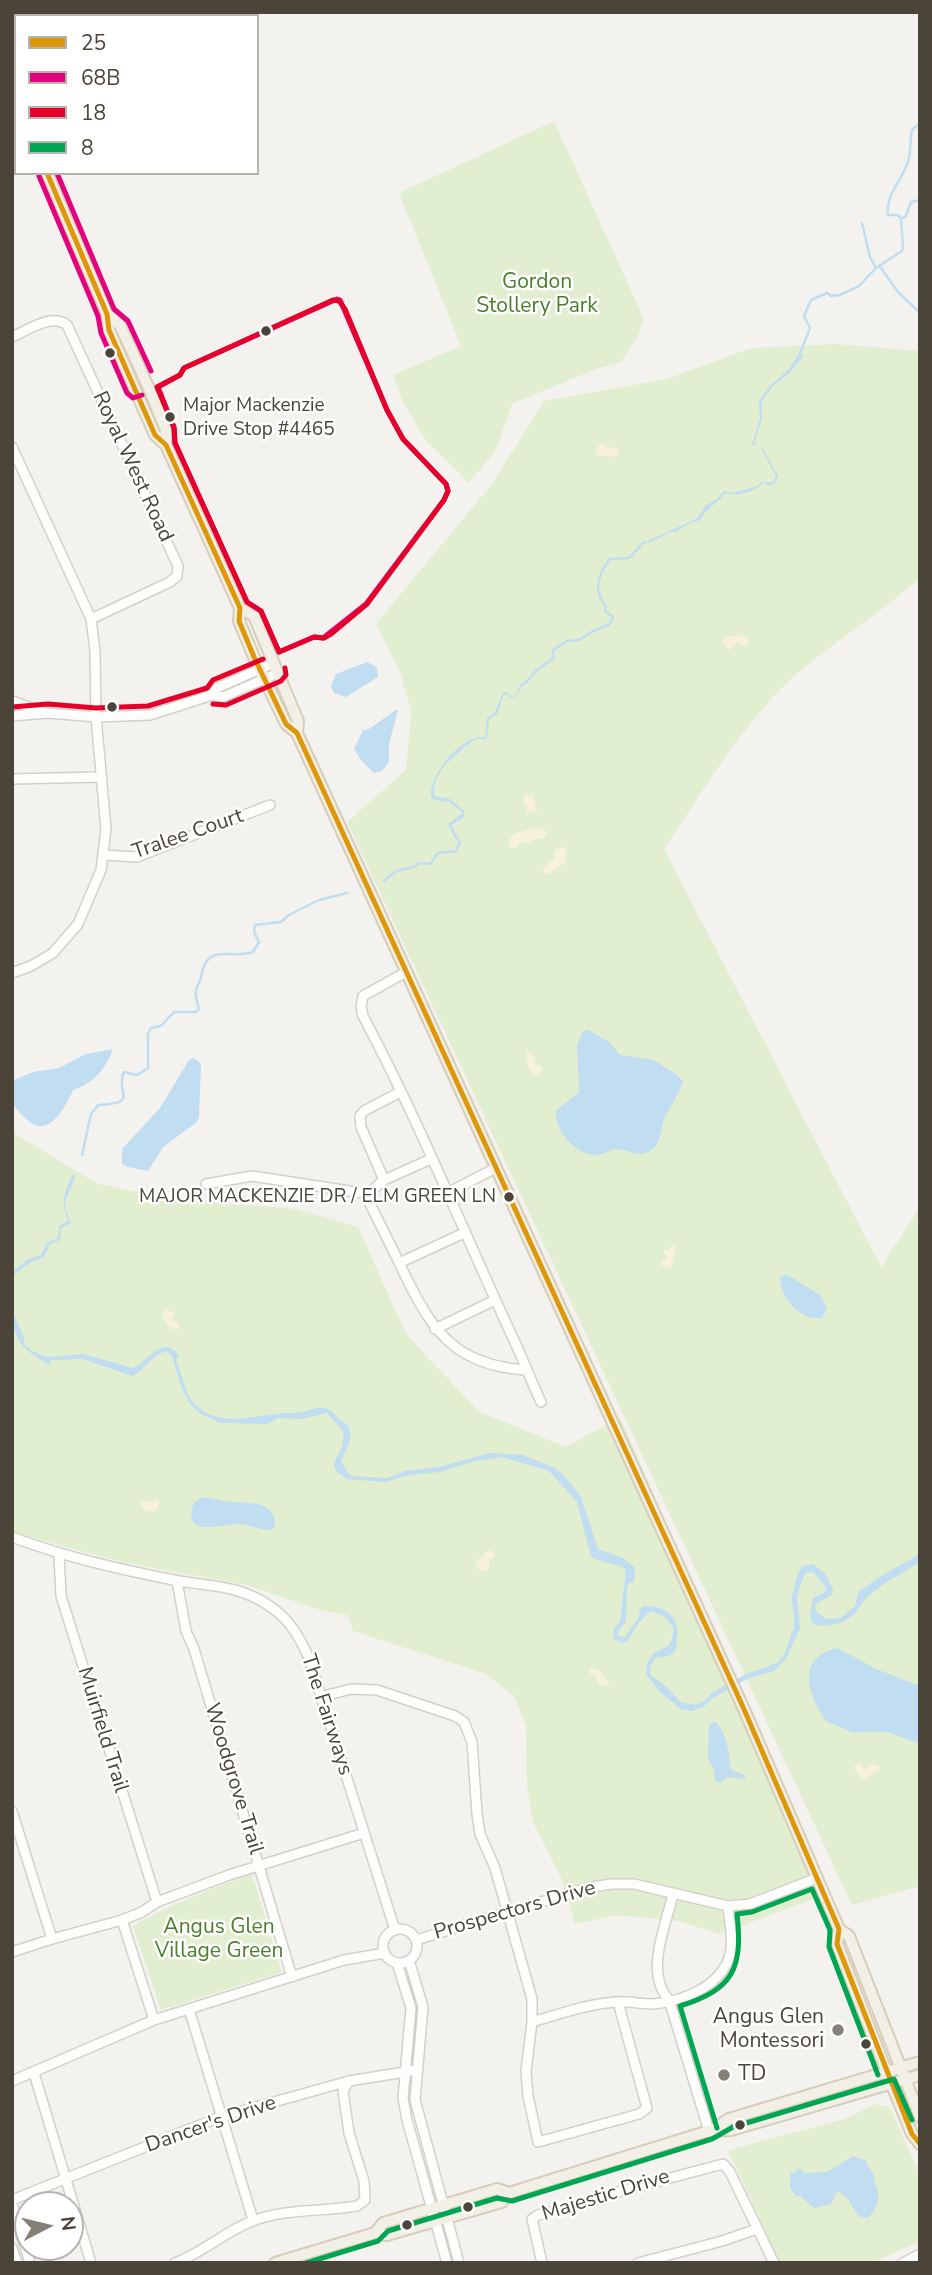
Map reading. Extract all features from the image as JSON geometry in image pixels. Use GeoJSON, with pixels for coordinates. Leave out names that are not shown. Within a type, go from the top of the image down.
{"type":"FeatureCollection","features":[{"type":"Feature","properties":{"kind":"main road"},"geometry":{"type":"LineString","coordinates":[[48,175],[107,313],[120,325],[151,393],[166,430],[166,445],[240,608],[239,621],[262,675],[286,724],[297,733],[743,1707],[839,1929],[837,1944],[886,2072],[912,2134],[920,2144]]}},
{"type":"Feature","properties":{"kind":"main road"},"geometry":{"type":"LineString","coordinates":[[240,608],[254,616],[298,721],[297,733]]}},
{"type":"Feature","properties":{"kind":"main road"},"geometry":{"type":"LineString","coordinates":[[839,1929],[849,1936],[920,2117]]}},
{"type":"Feature","properties":{"kind":"main road"},"geometry":{"type":"LineString","coordinates":[[375,2232],[387,2235],[502,2202],[509,2193],[709,2131],[729,2119],[920,2062]]}},
{"type":"Feature","properties":{"kind":"main road"},"geometry":{"type":"LineString","coordinates":[[709,2131],[731,2130],[920,2075]]}},
{"type":"Feature","properties":{"kind":"main road"},"geometry":{"type":"LineString","coordinates":[[275,2263],[375,2232],[383,2223],[498,2189],[509,2193]]}},
{"type":"Feature","properties":{"kind":"street","name":"Royal West Road"},"geometry":{"type":"LineString","coordinates":[[12,337],[51,320],[59,320],[68,325],[178,566],[177,576],[170,582],[91,619]]}},
{"type":"Feature","properties":{"kind":"street"},"geometry":{"type":"LineString","coordinates":[[12,447],[91,619],[106,828],[104,855],[92,894],[73,932],[46,958],[12,973]]}},
{"type":"Feature","properties":{"kind":"street"},"geometry":{"type":"LineString","coordinates":[[12,716],[48,713],[96,717],[150,715],[212,695],[218,688],[276,668]]}},
{"type":"Feature","properties":{"kind":"street"},"geometry":{"type":"LineString","coordinates":[[12,701],[48,713]]}},
{"type":"Feature","properties":{"kind":"street"},"geometry":{"type":"LineString","coordinates":[[12,779],[101,777]]}},
{"type":"Feature","properties":{"kind":"street","name":"Tralee Court"},"geometry":{"type":"LineString","coordinates":[[104,855],[137,857],[271,806]]}},
{"type":"Feature","properties":{"kind":"street"},"geometry":{"type":"LineString","coordinates":[[406,972],[367,992],[363,996],[361,1007],[541,1402]]}},
{"type":"Feature","properties":{"kind":"street"},"geometry":{"type":"LineString","coordinates":[[384,1180],[361,1126],[360,1116],[364,1111],[400,1093]]}},
{"type":"Feature","properties":{"kind":"street"},"geometry":{"type":"LineString","coordinates":[[431,1159],[375,1185],[369,1194],[370,1204],[422,1309],[435,1329],[452,1345],[481,1362],[525,1370]]}},
{"type":"Feature","properties":{"kind":"street"},"geometry":{"type":"LineString","coordinates":[[447,1193],[496,1168]]}},
{"type":"Feature","properties":{"kind":"street"},"geometry":{"type":"LineString","coordinates":[[206,1184],[252,1176],[369,1194]]}},
{"type":"Feature","properties":{"kind":"street"},"geometry":{"type":"LineString","coordinates":[[399,1262],[464,1233]]}},
{"type":"Feature","properties":{"kind":"street"},"geometry":{"type":"LineString","coordinates":[[435,1329],[495,1300]]}},
{"type":"Feature","properties":{"kind":"street","name":"The Fairways"},"geometry":{"type":"LineString","coordinates":[[12,1537],[59,1555],[177,1581],[238,1589],[272,1608],[294,1629],[309,1658],[395,1930]]}},
{"type":"Feature","properties":{"kind":"street","name":"Muirfield Trail"},"geometry":{"type":"LineString","coordinates":[[59,1555],[64,1608],[157,1902]]}},
{"type":"Feature","properties":{"kind":"street","name":"Woodgrove Trail"},"geometry":{"type":"LineString","coordinates":[[177,1581],[186,1631],[194,1649],[292,1976]]}},
{"type":"Feature","properties":{"kind":"street"},"geometry":{"type":"LineString","coordinates":[[320,1697],[351,1689],[377,1690],[455,1716],[464,1722],[472,1742],[480,1834],[495,1868],[509,1912],[532,1999],[526,2071],[527,2090],[538,2142],[639,2114],[647,2108],[618,2002]]}},
{"type":"Feature","properties":{"kind":"street"},"geometry":{"type":"LineString","coordinates":[[12,1811],[52,1939]]}},
{"type":"Feature","properties":{"kind":"street"},"geometry":{"type":"LineString","coordinates":[[12,1952],[122,1920],[157,1902],[260,1865],[364,1833]]}},
{"type":"Feature","properties":{"kind":"street","name":"Prospectors Drive"},"geometry":{"type":"LineString","coordinates":[[416,1940],[587,1888],[611,1884],[634,1884],[728,1906],[750,1904],[817,1878]]}},
{"type":"Feature","properties":{"kind":"street"},"geometry":{"type":"LineString","coordinates":[[673,1894],[660,1951],[657,1978],[669,2000],[709,2131]]}},
{"type":"Feature","properties":{"kind":"street"},"geometry":{"type":"LineString","coordinates":[[532,2022],[591,2005],[618,2002],[648,2004],[704,1988],[723,1972],[731,1953],[728,1906]]}},
{"type":"Feature","properties":{"kind":"street"},"geometry":{"type":"LineString","coordinates":[[122,1920],[154,2020]]}},
{"type":"Feature","properties":{"kind":"street"},"geometry":{"type":"LineString","coordinates":[[385,1953],[385,1938],[395,1930],[407,1930],[416,1940],[417,1948],[409,1960],[397,1963]]}},
{"type":"Feature","properties":{"kind":"street"},"geometry":{"type":"LineString","coordinates":[[13,2081],[154,2020],[344,1960],[385,1953],[397,1963],[411,2008],[404,2098],[407,2120],[441,2220],[459,2263]]}},
{"type":"Feature","properties":{"kind":"street"},"geometry":{"type":"LineString","coordinates":[[409,1960],[424,2007],[415,2100],[437,2207]]}},
{"type":"Feature","properties":{"kind":"street"},"geometry":{"type":"LineString","coordinates":[[189,2009],[253,2220]]}},
{"type":"Feature","properties":{"kind":"street","name":"Dancer's Drive"},"geometry":{"type":"LineString","coordinates":[[12,2202],[220,2117],[349,2081],[416,2070]]}},
{"type":"Feature","properties":{"kind":"street"},"geometry":{"type":"LineString","coordinates":[[34,2073],[91,2263]]}},
{"type":"Feature","properties":{"kind":"street"},"geometry":{"type":"LineString","coordinates":[[175,2263],[194,2256],[217,2239],[253,2220],[298,2211],[357,2206],[365,2200],[364,2181],[349,2133],[343,2091],[349,2081]]}},
{"type":"Feature","properties":{"kind":"street","name":"Majestic Drive"},"geometry":{"type":"LineString","coordinates":[[542,2263],[532,2219],[538,2214],[580,2205],[723,2164],[730,2172],[757,2229]]}},
{"type":"Feature","properties":{"kind":"street"},"geometry":{"type":"LineString","coordinates":[[12,2202],[30,2263]]}},
{"type":"Feature","properties":{"kind":"street"},"geometry":{"type":"LineString","coordinates":[[441,2220],[447,2263]]}},
{"type":"Feature","properties":{"kind":"street"},"geometry":{"type":"LineString","coordinates":[[638,2263],[757,2229],[774,2263]]}},
{"type":"Feature","properties":{"kind":"street"},"geometry":{"type":"LineString","coordinates":[[12,2248],[17,2263]]}},
{"type":"Feature","properties":{"kind":"street"},"geometry":{"type":"LineString","coordinates":[[903,2263],[920,2254]]}},
{"type":"Feature","properties":{"kind":"green space","name":"Gordon Stollery Park"},"geometry":{"type":"Polygon","coordinates":[[[554,121],[644,319],[638,336],[621,362],[596,369],[512,404],[496,450],[469,483],[427,442],[402,400],[393,375],[461,346],[399,193],[554,121]]]}},
{"type":"Feature","properties":{"kind":"green space"},"geometry":{"type":"Polygon","coordinates":[[[836,344],[920,351],[920,578],[783,687],[728,753],[664,849],[881,1267],[920,1207],[920,1886],[852,1905],[347,822],[406,770],[411,711],[400,671],[376,624],[492,484],[544,401],[667,379],[751,348],[836,344]]]}},
{"type":"Feature","properties":{"kind":"green space"},"geometry":{"type":"Polygon","coordinates":[[[12,1132],[96,1183],[164,1198],[296,1209],[358,1227],[406,1334],[478,1411],[566,1447],[620,1417],[827,1894],[720,1934],[678,1921],[640,1917],[612,1916],[575,1924],[562,1880],[533,1822],[527,1786],[526,1726],[514,1696],[486,1674],[353,1631],[348,1615],[323,1611],[246,1585],[121,1562],[12,1532],[12,1132]]]}},
{"type":"Feature","properties":{"kind":"green space","name":"Angus Glen Village Green"},"geometry":{"type":"Polygon","coordinates":[[[252,1874],[282,1972],[161,2010],[133,1926],[191,1897],[252,1874]]]}},
{"type":"Feature","properties":{"kind":"green space"},"geometry":{"type":"Polygon","coordinates":[[[875,2104],[890,2107],[920,2175],[920,2241],[871,2263],[780,2263],[728,2150],[845,2119],[875,2104]]]}},
{"type":"Feature","properties":{"kind":"sand"},"geometry":{"type":"Polygon","coordinates":[[[601,443],[608,448],[617,447],[619,454],[615,457],[596,455],[596,449],[601,443]]]}},
{"type":"Feature","properties":{"kind":"sand"},"geometry":{"type":"Polygon","coordinates":[[[744,635],[749,639],[747,645],[738,642],[728,651],[726,644],[722,644],[722,640],[729,636],[744,635]]]}},
{"type":"Feature","properties":{"kind":"sand"},"geometry":{"type":"Polygon","coordinates":[[[525,795],[533,796],[537,811],[526,813],[528,806],[522,803],[525,795]]]}},
{"type":"Feature","properties":{"kind":"sand"},"geometry":{"type":"Polygon","coordinates":[[[535,827],[547,831],[545,838],[526,844],[521,841],[517,847],[510,849],[508,841],[514,834],[535,827]]]}},
{"type":"Feature","properties":{"kind":"sand"},"geometry":{"type":"Polygon","coordinates":[[[563,847],[567,851],[566,862],[550,873],[544,873],[543,869],[555,860],[556,849],[563,847]]]}},
{"type":"Feature","properties":{"kind":"sand"},"geometry":{"type":"Polygon","coordinates":[[[527,1051],[533,1054],[536,1065],[542,1066],[538,1076],[528,1065],[527,1051]]]}},
{"type":"Feature","properties":{"kind":"sand"},"geometry":{"type":"Polygon","coordinates":[[[673,1245],[676,1248],[672,1266],[667,1269],[661,1265],[662,1260],[667,1259],[663,1250],[668,1250],[673,1245]]]}},
{"type":"Feature","properties":{"kind":"sand"},"geometry":{"type":"Polygon","coordinates":[[[164,1309],[174,1312],[174,1317],[170,1320],[178,1322],[179,1329],[168,1326],[162,1315],[164,1309]]]}},
{"type":"Feature","properties":{"kind":"sand"},"geometry":{"type":"Polygon","coordinates":[[[145,1500],[158,1500],[159,1508],[153,1512],[143,1510],[141,1503],[145,1500]]]}},
{"type":"Feature","properties":{"kind":"sand"},"geometry":{"type":"Polygon","coordinates":[[[489,1550],[493,1551],[495,1557],[489,1560],[489,1568],[482,1572],[476,1567],[476,1562],[489,1550]]]}},
{"type":"Feature","properties":{"kind":"sand"},"geometry":{"type":"Polygon","coordinates":[[[590,1667],[600,1671],[610,1684],[599,1686],[597,1675],[591,1675],[589,1672],[590,1667]]]}},
{"type":"Feature","properties":{"kind":"sand"},"geometry":{"type":"Polygon","coordinates":[[[860,1763],[865,1770],[871,1764],[879,1766],[879,1771],[864,1780],[854,1768],[860,1763]]]}},
{"type":"Feature","properties":{"kind":"water"},"geometry":{"type":"Polygon","coordinates":[[[799,354],[804,356],[772,387],[762,401],[762,418],[754,444],[759,446],[752,445],[760,418],[759,400],[788,370],[799,354]]]}},
{"type":"Feature","properties":{"kind":"water"},"geometry":{"type":"Polygon","coordinates":[[[760,446],[778,476],[775,483],[768,486],[763,482],[756,489],[746,493],[735,494],[725,493],[700,520],[652,542],[641,544],[698,518],[705,506],[724,491],[733,493],[758,486],[762,481],[774,482],[776,476],[760,446]]]}},
{"type":"Feature","properties":{"kind":"water"},"geometry":{"type":"Polygon","coordinates":[[[367,662],[377,667],[378,677],[346,697],[334,693],[331,686],[336,674],[367,662]]]}},
{"type":"Feature","properties":{"kind":"water"},"geometry":{"type":"Polygon","coordinates":[[[526,680],[527,683],[521,687],[515,698],[506,694],[503,696],[497,714],[489,720],[487,737],[475,739],[447,763],[437,778],[434,796],[450,799],[465,812],[463,818],[451,825],[458,838],[455,839],[448,824],[463,813],[449,802],[431,797],[435,778],[441,768],[457,749],[476,738],[485,737],[487,718],[495,712],[502,694],[506,692],[515,697],[520,685],[526,680]]]}},
{"type":"Feature","properties":{"kind":"water"},"geometry":{"type":"Polygon","coordinates":[[[396,710],[389,744],[389,762],[382,771],[374,773],[354,749],[363,730],[369,729],[396,710]]]}},
{"type":"Feature","properties":{"kind":"water"},"geometry":{"type":"Polygon","coordinates":[[[588,1030],[609,1042],[620,1055],[654,1060],[683,1081],[664,1119],[658,1142],[648,1152],[639,1154],[616,1149],[602,1154],[585,1153],[570,1143],[559,1127],[556,1111],[579,1092],[577,1045],[583,1031],[588,1030]]]}},
{"type":"Feature","properties":{"kind":"water"},"geometry":{"type":"Polygon","coordinates":[[[113,1049],[98,1075],[73,1090],[58,1116],[46,1125],[33,1124],[12,1103],[14,1080],[33,1072],[59,1068],[86,1054],[113,1049]]]}},
{"type":"Feature","properties":{"kind":"water"},"geometry":{"type":"Polygon","coordinates":[[[194,1058],[201,1064],[197,1122],[163,1147],[148,1171],[122,1164],[122,1149],[160,1108],[189,1060],[194,1058]]]}},
{"type":"Feature","properties":{"kind":"water"},"geometry":{"type":"Polygon","coordinates":[[[72,1175],[75,1177],[65,1208],[71,1223],[61,1228],[60,1240],[50,1244],[44,1257],[12,1276],[12,1272],[27,1260],[41,1255],[47,1243],[58,1238],[59,1226],[68,1221],[64,1207],[64,1198],[72,1175]]]}},
{"type":"Feature","properties":{"kind":"water"},"geometry":{"type":"Polygon","coordinates":[[[786,1274],[820,1295],[827,1308],[822,1318],[806,1316],[787,1300],[780,1277],[786,1274]]]}},
{"type":"Feature","properties":{"kind":"water"},"geometry":{"type":"Polygon","coordinates":[[[12,1311],[24,1336],[24,1344],[32,1351],[47,1357],[83,1354],[133,1368],[161,1348],[173,1349],[179,1355],[176,1360],[193,1402],[216,1417],[245,1418],[328,1409],[350,1430],[349,1444],[341,1461],[353,1476],[387,1478],[405,1471],[439,1467],[490,1453],[523,1455],[555,1468],[565,1476],[581,1497],[598,1549],[623,1558],[635,1568],[634,1582],[627,1587],[626,1622],[619,1630],[618,1636],[625,1637],[643,1606],[664,1610],[673,1618],[677,1631],[676,1649],[670,1655],[655,1658],[650,1674],[680,1702],[696,1705],[746,1674],[777,1663],[784,1655],[794,1627],[791,1600],[802,1566],[813,1564],[825,1573],[833,1589],[832,1595],[815,1604],[816,1611],[826,1619],[841,1618],[855,1606],[858,1592],[881,1576],[920,1554],[920,1562],[869,1596],[850,1618],[829,1625],[812,1623],[810,1614],[813,1598],[825,1592],[826,1587],[813,1572],[805,1573],[797,1595],[800,1628],[786,1659],[774,1671],[747,1679],[713,1698],[703,1707],[692,1711],[681,1709],[660,1692],[646,1674],[647,1663],[653,1654],[670,1644],[674,1628],[664,1616],[650,1611],[628,1641],[622,1643],[613,1638],[614,1628],[620,1621],[626,1570],[591,1556],[577,1502],[549,1471],[502,1457],[385,1482],[347,1479],[336,1471],[334,1463],[342,1446],[344,1432],[327,1413],[301,1419],[278,1418],[268,1424],[221,1423],[199,1413],[189,1403],[172,1356],[166,1351],[132,1376],[83,1359],[52,1360],[49,1364],[27,1350],[17,1337],[12,1311]]]}},
{"type":"Feature","properties":{"kind":"water"},"geometry":{"type":"Polygon","coordinates":[[[204,1497],[260,1505],[271,1512],[275,1526],[270,1530],[242,1524],[213,1527],[198,1525],[191,1514],[194,1502],[204,1497]]]}},
{"type":"Feature","properties":{"kind":"water"},"geometry":{"type":"Polygon","coordinates":[[[838,1648],[876,1669],[920,1686],[920,1744],[888,1732],[852,1732],[826,1721],[814,1699],[809,1678],[815,1659],[838,1648]]]}},
{"type":"Feature","properties":{"kind":"water"},"geometry":{"type":"Polygon","coordinates":[[[715,1721],[725,1737],[731,1770],[745,1775],[745,1779],[727,1777],[720,1783],[715,1781],[714,1769],[708,1758],[709,1726],[715,1721]]]}},
{"type":"Feature","properties":{"kind":"water"},"geometry":{"type":"Polygon","coordinates":[[[853,2156],[865,2160],[874,2176],[877,2204],[868,2218],[858,2216],[848,2199],[840,2192],[836,2193],[831,2204],[814,2208],[800,2196],[796,2196],[790,2188],[790,2172],[794,2173],[800,2168],[804,2173],[827,2172],[853,2156]]]}},
{"type":"Feature","properties":{"kind":"waterway"},"geometry":{"type":"LineString","coordinates":[[901,219],[898,215],[888,215],[889,200],[907,165],[912,130],[920,123]]}},
{"type":"Feature","properties":{"kind":"waterway"},"geometry":{"type":"LineString","coordinates":[[799,356],[810,328],[804,316],[811,300],[827,293],[831,296],[840,295],[859,286],[876,268],[902,251],[901,219],[906,216],[911,202],[920,200]]}},
{"type":"Feature","properties":{"kind":"waterway"},"geometry":{"type":"LineString","coordinates":[[862,223],[870,257],[876,268]]}},
{"type":"Feature","properties":{"kind":"waterway"},"geometry":{"type":"LineString","coordinates":[[879,265],[898,292],[920,313]]}},
{"type":"Feature","properties":{"kind":"waterway"},"geometry":{"type":"LineString","coordinates":[[526,682],[554,658],[553,650],[567,641],[579,640],[609,625],[613,617],[605,611],[606,606],[599,594],[600,576],[610,559],[629,558],[644,542]]}},
{"type":"Feature","properties":{"kind":"waterway"},"geometry":{"type":"LineString","coordinates":[[384,881],[396,871],[414,867],[419,863],[430,864],[438,853],[456,851],[460,842],[456,837]]}},
{"type":"Feature","properties":{"kind":"waterway"},"geometry":{"type":"LineString","coordinates":[[82,1155],[91,1114],[98,1105],[123,1099],[124,1072],[137,1075],[148,1068],[148,1034],[151,1028],[161,1026],[174,1012],[196,1012],[199,1009],[196,990],[208,959],[220,954],[253,952],[259,942],[254,932],[255,925],[281,922],[319,900],[347,893]]}},
{"type":"Feature","properties":{"kind":"transit line","name":"25"},"geometry":{"type":"LineString","coordinates":[[48,175],[107,314],[109,330],[155,435],[166,445],[240,608],[239,621],[254,657],[286,724],[297,733],[743,1707],[839,1929],[837,1944],[912,2134],[920,2144]]}},
{"type":"Feature","properties":{"kind":"transit line","name":"68B"},"geometry":{"type":"LineString","coordinates":[[58,175],[114,309],[128,321],[151,371]]}},
{"type":"Feature","properties":{"kind":"transit line","name":"68B"},"geometry":{"type":"LineString","coordinates":[[39,176],[127,393],[133,398],[142,395]]}},
{"type":"Feature","properties":{"kind":"transit line","name":"68B"},"geometry":{"type":"LineString","coordinates":[[337,299],[340,300],[387,410],[403,439],[446,484],[448,491],[366,604],[323,638],[314,637],[279,652],[261,611],[247,602],[175,443],[174,428],[158,387],[180,375],[184,368],[337,299]]}},
{"type":"Feature","properties":{"kind":"transit line","name":"18"},"geometry":{"type":"LineString","coordinates":[[333,300],[339,301],[345,309],[387,410],[403,439],[446,484],[448,491],[367,604],[324,638],[314,637],[279,652],[261,611],[247,602],[175,443],[174,427],[157,387],[180,375],[184,368],[333,300]]}},
{"type":"Feature","properties":{"kind":"transit line","name":"18"},"geometry":{"type":"LineString","coordinates":[[12,707],[48,704],[96,708],[148,706],[207,688],[213,680],[263,659]]}},
{"type":"Feature","properties":{"kind":"transit line","name":"18"},"geometry":{"type":"LineString","coordinates":[[213,704],[226,705],[281,681],[286,675],[285,668]]}},
{"type":"Feature","properties":{"kind":"transit line","name":"8"},"geometry":{"type":"LineString","coordinates":[[717,2128],[680,2006],[713,1992],[731,1974],[738,1949],[737,1914],[752,1912],[812,1889],[830,1930],[829,1947],[878,2075]]}},
{"type":"Feature","properties":{"kind":"transit line","name":"8"},"geometry":{"type":"LineString","coordinates":[[306,2263],[378,2241],[388,2231],[497,2198],[512,2201],[712,2139],[733,2127],[894,2079],[912,2120]]}},
{"type":"Feature","properties":{"kind":"place","name":"Major Mackenzie Drive Stop #4465"},"geometry":{"type":"Point","coordinates":[170,417]}},
{"type":"Feature","properties":{"kind":"place","name":"MAJOR MACKENZIE DR / ELM GREEN LN"},"geometry":{"type":"Point","coordinates":[509,1197]}},
{"type":"Feature","properties":{"kind":"place","name":"Angus Glen Montessori"},"geometry":{"type":"Point","coordinates":[838,2030]}},
{"type":"Feature","properties":{"kind":"place","name":"TD"},"geometry":{"type":"Point","coordinates":[724,2075]}}]}
